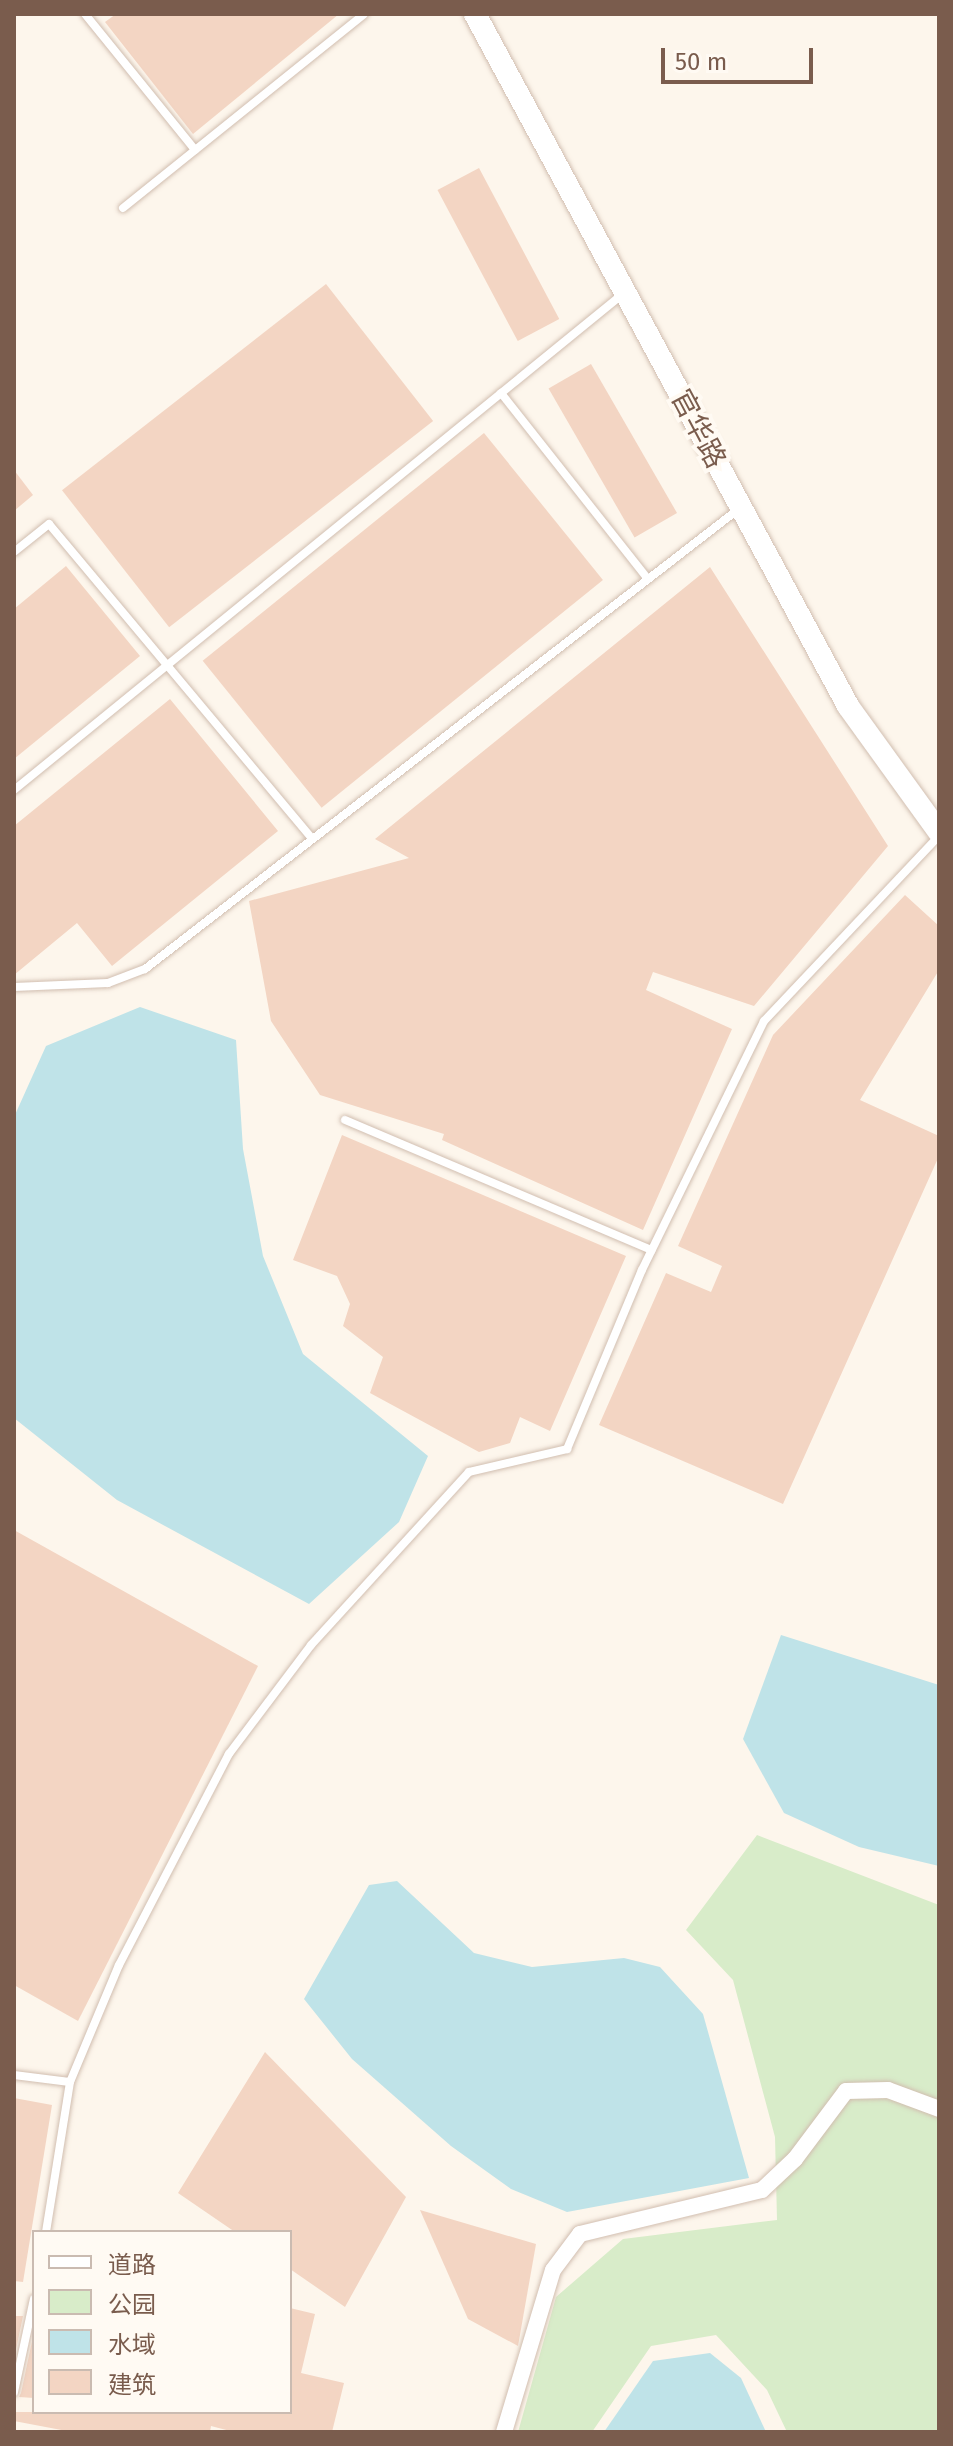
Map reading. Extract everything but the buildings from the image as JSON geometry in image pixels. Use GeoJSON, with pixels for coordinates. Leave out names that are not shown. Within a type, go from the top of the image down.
{"type":"FeatureCollection","features":[{"type":"Feature","properties":{"kind":"main road","name":"官华路"},"geometry":{"type":"LineString","coordinates":[[475,14],[848,706],[939,834]]}},
{"type":"Feature","properties":{"kind":"street"},"geometry":{"type":"LineString","coordinates":[[504,2432],[553,2270],[580,2234],[762,2190],[795,2159],[846,2091],[888,2090],[939,2109]]}},
{"type":"Feature","properties":{"kind":"lane"},"geometry":{"type":"LineString","coordinates":[[85,14],[195,150]]}},
{"type":"Feature","properties":{"kind":"lane"},"geometry":{"type":"LineString","coordinates":[[123,208],[364,14]]}},
{"type":"Feature","properties":{"kind":"lane"},"geometry":{"type":"LineString","coordinates":[[14,790],[625,293]]}},
{"type":"Feature","properties":{"kind":"lane"},"geometry":{"type":"LineString","coordinates":[[501,393],[648,579]]}},
{"type":"Feature","properties":{"kind":"lane"},"geometry":{"type":"LineString","coordinates":[[14,987],[108,983],[145,969],[741,508]]}},
{"type":"Feature","properties":{"kind":"lane"},"geometry":{"type":"LineString","coordinates":[[14,552],[49,524],[312,839]]}},
{"type":"Feature","properties":{"kind":"lane"},"geometry":{"type":"LineString","coordinates":[[46,2230],[70,2082],[119,1965],[229,1754],[311,1645],[469,1472],[567,1449],[652,1250],[764,1021],[939,834]]}},
{"type":"Feature","properties":{"kind":"lane"},"geometry":{"type":"LineString","coordinates":[[345,1120],[652,1250]]}},
{"type":"Feature","properties":{"kind":"lane"},"geometry":{"type":"LineString","coordinates":[[14,2075],[70,2082]]}},
{"type":"Feature","properties":{"kind":"lane"},"geometry":{"type":"LineString","coordinates":[[14,2392],[32,2308]]}},
{"type":"Feature","properties":{"kind":"green space"},"geometry":{"type":"Polygon","coordinates":[[[757,1835],[939,1905],[939,2432],[787,2432],[767,2390],[716,2335],[651,2346],[592,2432],[518,2432],[556,2297],[623,2239],[777,2220],[775,2137],[733,1980],[686,1930],[757,1835]]]}},
{"type":"Feature","properties":{"kind":"water"},"geometry":{"type":"Polygon","coordinates":[[[140,1007],[236,1040],[243,1149],[263,1256],[303,1354],[428,1456],[399,1522],[309,1604],[117,1500],[14,1418],[14,1117],[46,1046],[140,1007]]]}},
{"type":"Feature","properties":{"kind":"water"},"geometry":{"type":"Polygon","coordinates":[[[781,1635],[939,1685],[939,1866],[859,1847],[784,1813],[743,1739],[781,1635]]]}},
{"type":"Feature","properties":{"kind":"water"},"geometry":{"type":"Polygon","coordinates":[[[397,1881],[474,1953],[532,1967],[624,1958],[660,1967],[703,2014],[749,2178],[567,2212],[511,2189],[451,2146],[352,2059],[304,1999],[369,1885],[397,1881]]]}},
{"type":"Feature","properties":{"kind":"water"},"geometry":{"type":"Polygon","coordinates":[[[710,2353],[741,2378],[766,2432],[604,2432],[653,2361],[710,2353]]]}}]}
